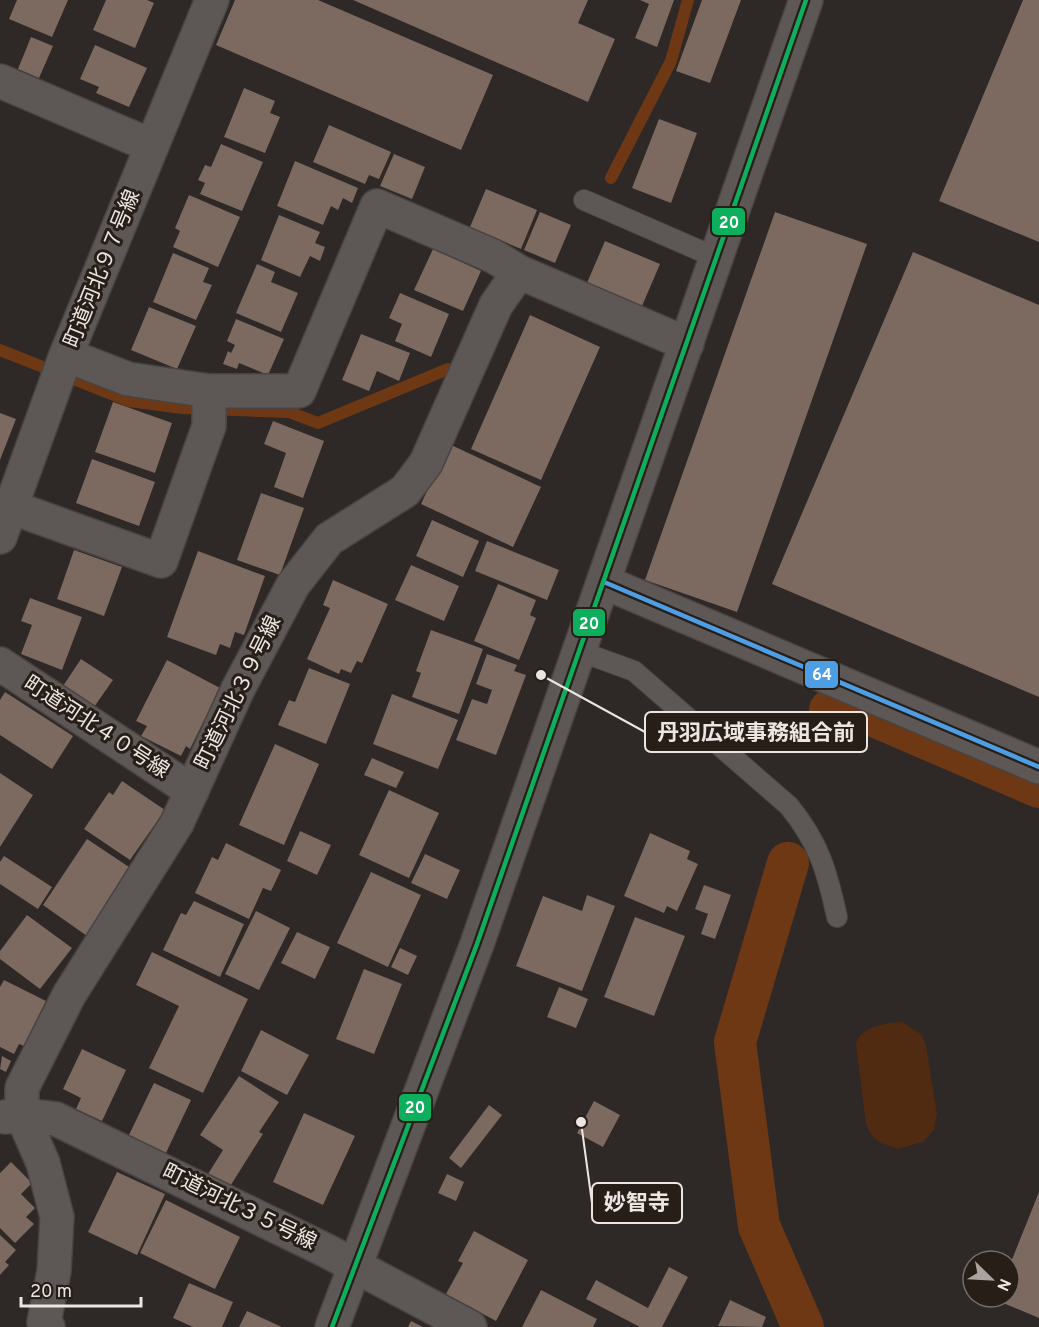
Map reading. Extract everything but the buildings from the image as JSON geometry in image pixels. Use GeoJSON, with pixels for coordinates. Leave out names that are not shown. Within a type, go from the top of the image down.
{"type":"FeatureCollection","features":[{"type":"Feature","properties":{"kind":"street","name":"町道河北９７号線"},"geometry":{"type":"LineString","coordinates":[[212,0],[66,355],[128,379],[209,391],[299,391],[377,206],[492,255],[519,273]]}},
{"type":"Feature","properties":{"kind":"street"},"geometry":{"type":"LineString","coordinates":[[332,1327],[477,944],[806,0]]}},
{"type":"Feature","properties":{"kind":"street"},"geometry":{"type":"LineString","coordinates":[[0,81],[152,146]]}},
{"type":"Feature","properties":{"kind":"street"},"geometry":{"type":"LineString","coordinates":[[519,273],[687,344]]}},
{"type":"Feature","properties":{"kind":"street","name":"町道河北３９号線"},"geometry":{"type":"LineString","coordinates":[[42,1325],[54,1271],[57,1216],[43,1163],[11,1116],[22,1088],[69,994],[177,822],[238,689],[293,585],[329,539],[405,491],[426,464],[496,305],[519,273]]}},
{"type":"Feature","properties":{"kind":"street"},"geometry":{"type":"LineString","coordinates":[[0,537],[66,355]]}},
{"type":"Feature","properties":{"kind":"street"},"geometry":{"type":"LineString","coordinates":[[11,507],[161,561],[209,426],[209,391]]}},
{"type":"Feature","properties":{"kind":"street"},"geometry":{"type":"LineString","coordinates":[[604,582],[1039,767]]}},
{"type":"Feature","properties":{"kind":"street","name":"町道河北４０号線"},"geometry":{"type":"LineString","coordinates":[[0,664],[192,791]]}},
{"type":"Feature","properties":{"kind":"street","name":"町道河北３５号線"},"geometry":{"type":"LineString","coordinates":[[11,1116],[56,1119],[355,1267],[470,1327]]}},
{"type":"Feature","properties":{"kind":"lane"},"geometry":{"type":"LineString","coordinates":[[584,200],[717,258]]}},
{"type":"Feature","properties":{"kind":"lane"},"geometry":{"type":"LineString","coordinates":[[579,651],[634,671],[789,806],[809,832],[823,859],[837,917]]}},
{"type":"Feature","properties":{"kind":"shaded area"},"geometry":{"type":"Polygon","coordinates":[[[902,1022],[921,1034],[926,1046],[937,1114],[934,1130],[923,1142],[898,1149],[881,1143],[872,1136],[866,1124],[856,1044],[868,1029],[902,1022]]]}},
{"type":"Feature","properties":{"kind":"waterway"},"geometry":{"type":"LineString","coordinates":[[611,178],[671,61],[688,0]]}},
{"type":"Feature","properties":{"kind":"waterway"},"geometry":{"type":"LineString","coordinates":[[0,350],[129,401],[182,408],[289,412],[318,423],[448,369]]}},
{"type":"Feature","properties":{"kind":"waterway"},"geometry":{"type":"LineString","coordinates":[[830,710],[844,703],[1039,787]]}},
{"type":"Feature","properties":{"kind":"waterway"},"geometry":{"type":"LineString","coordinates":[[788,863],[735,1042],[759,1226],[803,1327]]}},
{"type":"Feature","properties":{"kind":"transit line","name":"20"},"geometry":{"type":"LineString","coordinates":[[332,1327],[477,944],[806,0]]}},
{"type":"Feature","properties":{"kind":"transit line","name":"64"},"geometry":{"type":"LineString","coordinates":[[604,582],[1039,767]]}},
{"type":"Feature","properties":{"kind":"place","name":"丹羽広域事務組合前"},"geometry":{"type":"Point","coordinates":[541,675]}},
{"type":"Feature","properties":{"kind":"place","name":"妙智寺"},"geometry":{"type":"Point","coordinates":[581,1122]}}]}
